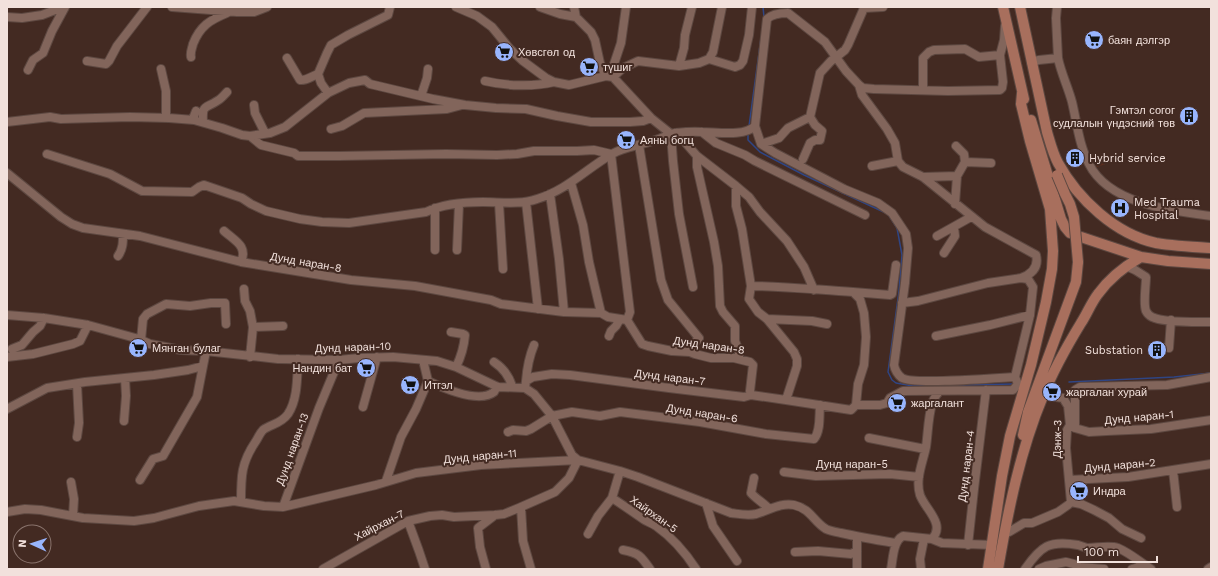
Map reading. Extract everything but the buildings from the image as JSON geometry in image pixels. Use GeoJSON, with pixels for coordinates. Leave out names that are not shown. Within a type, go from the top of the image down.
{"type":"FeatureCollection","features":[{"type":"Feature","properties":{"kind":"main road"},"geometry":{"type":"LineString","coordinates":[[1007,533],[1028,412],[1076,282],[1078,262],[1074,217],[1057,175],[1020,7]]}},
{"type":"Feature","properties":{"kind":"main road"},"geometry":{"type":"LineString","coordinates":[[1004,12],[1022,93],[1061,219],[1070,233]]}},
{"type":"Feature","properties":{"kind":"main road"},"geometry":{"type":"LineString","coordinates":[[988,569],[1002,476],[1010,436],[1031,365],[1046,302],[1052,268],[1053,251],[1050,209],[1021,104],[1022,93]]}},
{"type":"Feature","properties":{"kind":"main road"},"geometry":{"type":"LineString","coordinates":[[1047,132],[1052,150],[1058,163],[1077,190],[1087,202],[1114,224],[1127,232],[1155,242],[1211,248]]}},
{"type":"Feature","properties":{"kind":"main road"},"geometry":{"type":"LineString","coordinates":[[1081,237],[1141,257],[1168,262],[1211,264]]}},
{"type":"Feature","properties":{"kind":"main road"},"geometry":{"type":"LineString","coordinates":[[998,569],[1007,533],[1018,471],[1029,433],[1043,395],[1070,342],[1097,295],[1126,266],[1141,257]]}},
{"type":"Feature","properties":{"kind":"street"},"geometry":{"type":"LineString","coordinates":[[7,18],[22,18],[42,15],[64,7]]}},
{"type":"Feature","properties":{"kind":"street"},"geometry":{"type":"LineString","coordinates":[[28,70],[33,60],[43,53],[64,7]]}},
{"type":"Feature","properties":{"kind":"street"},"geometry":{"type":"LineString","coordinates":[[87,61],[106,64],[116,46],[147,7]]}},
{"type":"Feature","properties":{"kind":"street"},"geometry":{"type":"LineString","coordinates":[[177,7],[229,12],[254,12],[268,7]]}},
{"type":"Feature","properties":{"kind":"street"},"geometry":{"type":"LineString","coordinates":[[328,93],[321,83],[318,74],[326,53],[331,46],[348,35],[388,15],[390,7]]}},
{"type":"Feature","properties":{"kind":"street"},"geometry":{"type":"LineString","coordinates":[[456,7],[477,16],[492,27],[523,62],[546,78],[554,82],[569,85],[610,76],[638,61],[680,66],[709,59],[735,67],[740,65],[743,61],[749,35],[752,7]]}},
{"type":"Feature","properties":{"kind":"street"},"geometry":{"type":"LineString","coordinates":[[540,7],[560,14],[576,17]]}},
{"type":"Feature","properties":{"kind":"street"},"geometry":{"type":"LineString","coordinates":[[574,7],[576,17],[594,36],[600,63],[610,76],[651,118],[674,134],[697,156],[749,197],[760,212],[787,241],[804,267],[814,290]]}},
{"type":"Feature","properties":{"kind":"street"},"geometry":{"type":"LineString","coordinates":[[610,76],[621,43],[626,7]]}},
{"type":"Feature","properties":{"kind":"street"},"geometry":{"type":"LineString","coordinates":[[680,66],[685,35],[692,7]]}},
{"type":"Feature","properties":{"kind":"street"},"geometry":{"type":"LineString","coordinates":[[709,59],[713,52],[722,7]]}},
{"type":"Feature","properties":{"kind":"street"},"geometry":{"type":"LineString","coordinates":[[803,159],[810,143],[815,140],[820,140],[822,131],[815,125],[810,117],[820,73],[831,60],[836,58],[845,50],[864,8],[883,7]]}},
{"type":"Feature","properties":{"kind":"street"},"geometry":{"type":"LineString","coordinates":[[1057,7],[1056,18],[1058,58],[1072,100],[1078,131],[1089,164],[1101,180],[1128,198],[1156,208],[1211,216]]}},
{"type":"Feature","properties":{"kind":"street"},"geometry":{"type":"LineString","coordinates":[[1004,12],[1004,40],[1000,55],[1003,82],[1002,88],[1000,90],[964,91],[863,88],[846,71],[825,42],[785,10],[781,13],[770,16],[767,19],[753,128],[761,144],[775,153],[827,180],[878,203],[892,213],[906,234],[908,248],[894,365],[895,370],[902,378],[922,381],[1015,377]]}},
{"type":"Feature","properties":{"kind":"street"},"geometry":{"type":"LineString","coordinates":[[191,57],[190,53],[202,28],[215,18],[229,12]]}},
{"type":"Feature","properties":{"kind":"street"},"geometry":{"type":"LineString","coordinates":[[923,90],[923,58],[929,52],[934,50],[965,50],[979,57],[1000,55]]}},
{"type":"Feature","properties":{"kind":"street"},"geometry":{"type":"LineString","coordinates":[[287,58],[300,80],[303,81],[318,74]]}},
{"type":"Feature","properties":{"kind":"street"},"geometry":{"type":"LineString","coordinates":[[1031,62],[1058,58]]}},
{"type":"Feature","properties":{"kind":"street"},"geometry":{"type":"LineString","coordinates":[[422,96],[428,69]]}},
{"type":"Feature","properties":{"kind":"street"},"geometry":{"type":"LineString","coordinates":[[161,70],[166,91],[166,118]]}},
{"type":"Feature","properties":{"kind":"street"},"geometry":{"type":"LineString","coordinates":[[7,122],[50,117],[61,119],[130,117],[166,118],[194,120],[242,135],[250,136],[265,134],[285,127],[328,93],[349,83],[365,80],[370,84],[465,105],[526,109],[591,122],[630,122],[643,121],[651,118]]}},
{"type":"Feature","properties":{"kind":"street"},"geometry":{"type":"LineString","coordinates":[[485,81],[509,85],[542,85],[554,82]]}},
{"type":"Feature","properties":{"kind":"street"},"geometry":{"type":"LineString","coordinates":[[859,85],[862,95],[887,129],[895,143],[898,161],[903,167],[923,176],[985,228],[1036,255],[1037,261],[1030,275],[1021,278],[988,283],[918,301],[902,303]]}},
{"type":"Feature","properties":{"kind":"street"},"geometry":{"type":"LineString","coordinates":[[203,122],[203,113],[206,106],[218,101],[227,92]]}},
{"type":"Feature","properties":{"kind":"street"},"geometry":{"type":"LineString","coordinates":[[254,104],[255,113],[265,134]]}},
{"type":"Feature","properties":{"kind":"street"},"geometry":{"type":"LineString","coordinates":[[331,129],[342,126],[364,113],[444,110],[465,105]]}},
{"type":"Feature","properties":{"kind":"street"},"geometry":{"type":"LineString","coordinates":[[194,120],[196,111]]}},
{"type":"Feature","properties":{"kind":"street"},"geometry":{"type":"LineString","coordinates":[[761,144],[779,138],[788,128],[810,117]]}},
{"type":"Feature","properties":{"kind":"street"},"geometry":{"type":"LineString","coordinates":[[47,154],[110,174],[142,191],[192,192],[199,186],[204,185],[242,198],[266,211],[300,220],[349,223],[426,212],[435,208],[459,204],[480,202],[514,203],[537,200],[571,183],[611,154],[622,149],[674,134],[702,132],[721,134],[740,132],[753,128]]}},
{"type":"Feature","properties":{"kind":"street"},"geometry":{"type":"LineString","coordinates":[[702,132],[716,143],[745,155],[865,215]]}},
{"type":"Feature","properties":{"kind":"street"},"geometry":{"type":"LineString","coordinates":[[674,134],[673,162],[679,214],[693,287]]}},
{"type":"Feature","properties":{"kind":"street"},"geometry":{"type":"LineString","coordinates":[[250,136],[261,145],[294,153],[298,156],[446,154],[496,155],[517,154],[534,151],[594,150],[611,154]]}},
{"type":"Feature","properties":{"kind":"street"},"geometry":{"type":"LineString","coordinates":[[640,145],[661,280],[668,300],[699,338],[698,341],[692,346],[690,352]]}},
{"type":"Feature","properties":{"kind":"street"},"geometry":{"type":"LineString","coordinates":[[955,204],[956,176],[965,162],[964,154],[956,146]]}},
{"type":"Feature","properties":{"kind":"street"},"geometry":{"type":"LineString","coordinates":[[608,336],[630,312],[611,154]]}},
{"type":"Feature","properties":{"kind":"street"},"geometry":{"type":"LineString","coordinates":[[697,156],[697,167],[718,266],[720,306],[735,326],[739,359]]}},
{"type":"Feature","properties":{"kind":"street"},"geometry":{"type":"LineString","coordinates":[[872,166],[898,161]]}},
{"type":"Feature","properties":{"kind":"street"},"geometry":{"type":"LineString","coordinates":[[965,162],[991,163]]}},
{"type":"Feature","properties":{"kind":"street","name":"Дунд наран-8"},"geometry":{"type":"LineString","coordinates":[[7,173],[60,217],[83,228],[140,236],[241,262],[351,280],[415,286],[491,300],[501,304],[564,312],[601,313],[608,317],[623,320],[642,344],[648,346],[672,351],[690,352],[711,358],[739,359],[750,362],[754,365],[750,391],[751,395]]}},
{"type":"Feature","properties":{"kind":"street"},"geometry":{"type":"LineString","coordinates":[[923,176],[956,176]]}},
{"type":"Feature","properties":{"kind":"street"},"geometry":{"type":"LineString","coordinates":[[571,183],[582,225],[601,313]]}},
{"type":"Feature","properties":{"kind":"street"},"geometry":{"type":"LineString","coordinates":[[736,186],[736,206],[742,229],[751,286],[749,298],[758,312],[767,319],[794,352],[797,359],[797,366],[786,400]]}},
{"type":"Feature","properties":{"kind":"street"},"geometry":{"type":"LineString","coordinates":[[550,194],[559,259],[564,312]]}},
{"type":"Feature","properties":{"kind":"street"},"geometry":{"type":"LineString","coordinates":[[526,202],[538,308]]}},
{"type":"Feature","properties":{"kind":"street"},"geometry":{"type":"LineString","coordinates":[[499,203],[503,269]]}},
{"type":"Feature","properties":{"kind":"street"},"geometry":{"type":"LineString","coordinates":[[457,250],[459,204]]}},
{"type":"Feature","properties":{"kind":"street"},"geometry":{"type":"LineString","coordinates":[[435,208],[435,250]]}},
{"type":"Feature","properties":{"kind":"street"},"geometry":{"type":"LineString","coordinates":[[937,236],[971,217]]}},
{"type":"Feature","properties":{"kind":"street"},"geometry":{"type":"LineString","coordinates":[[944,253],[955,236],[954,227]]}},
{"type":"Feature","properties":{"kind":"street"},"geometry":{"type":"LineString","coordinates":[[224,232],[243,247],[244,254],[241,262]]}},
{"type":"Feature","properties":{"kind":"street"},"geometry":{"type":"LineString","coordinates":[[118,256],[121,251],[123,234]]}},
{"type":"Feature","properties":{"kind":"street"},"geometry":{"type":"LineString","coordinates":[[751,286],[780,286],[814,290],[890,295],[892,294],[896,265]]}},
{"type":"Feature","properties":{"kind":"street"},"geometry":{"type":"LineString","coordinates":[[1126,266],[1146,277],[1145,304],[1146,312],[1151,317],[1161,320],[1211,322]]}},
{"type":"Feature","properties":{"kind":"street"},"geometry":{"type":"LineString","coordinates":[[856,405],[880,405],[887,403],[890,398],[903,391],[1013,390],[1018,384],[1015,377],[1030,315],[1033,287],[1028,279],[1021,278]]}},
{"type":"Feature","properties":{"kind":"street"},"geometry":{"type":"LineString","coordinates":[[244,289],[245,300],[250,311],[252,327],[250,357]]}},
{"type":"Feature","properties":{"kind":"street"},"geometry":{"type":"LineString","coordinates":[[820,405],[851,410],[856,405],[858,384],[864,365],[866,337],[864,313],[860,298],[853,292]]}},
{"type":"Feature","properties":{"kind":"street"},"geometry":{"type":"LineString","coordinates":[[141,340],[143,319],[147,314],[166,304],[190,306],[225,303],[226,324]]}},
{"type":"Feature","properties":{"kind":"street","name":"Дунд наран-10"},"geometry":{"type":"LineString","coordinates":[[7,314],[88,325],[169,349],[206,351],[278,359],[339,360],[393,357],[436,361],[456,367],[498,387]]}},
{"type":"Feature","properties":{"kind":"street"},"geometry":{"type":"LineString","coordinates":[[936,336],[1030,315]]}},
{"type":"Feature","properties":{"kind":"street"},"geometry":{"type":"LineString","coordinates":[[12,348],[22,345],[40,326],[44,318]]}},
{"type":"Feature","properties":{"kind":"street"},"geometry":{"type":"LineString","coordinates":[[767,319],[812,321],[827,324]]}},
{"type":"Feature","properties":{"kind":"street"},"geometry":{"type":"LineString","coordinates":[[1169,348],[1171,320]]}},
{"type":"Feature","properties":{"kind":"street"},"geometry":{"type":"LineString","coordinates":[[7,357],[33,354],[73,344],[80,341],[88,325]]}},
{"type":"Feature","properties":{"kind":"street"},"geometry":{"type":"LineString","coordinates":[[252,327],[283,326]]}},
{"type":"Feature","properties":{"kind":"street"},"geometry":{"type":"LineString","coordinates":[[450,332],[463,334],[465,336],[464,348],[456,367]]}},
{"type":"Feature","properties":{"kind":"street"},"geometry":{"type":"LineString","coordinates":[[525,384],[529,359],[534,345]]}},
{"type":"Feature","properties":{"kind":"street"},"geometry":{"type":"LineString","coordinates":[[140,480],[154,459],[163,456],[197,397],[206,351]]}},
{"type":"Feature","properties":{"kind":"street"},"geometry":{"type":"LineString","coordinates":[[363,407],[377,357]]}},
{"type":"Feature","properties":{"kind":"street","name":"Дунд наран-13"},"geometry":{"type":"LineString","coordinates":[[241,502],[241,482],[244,461],[262,431],[281,422],[288,413],[294,399],[297,385],[298,359]]}},
{"type":"Feature","properties":{"kind":"street","name":"Дунд наран-13"},"geometry":{"type":"LineString","coordinates":[[283,507],[319,408],[339,360]]}},
{"type":"Feature","properties":{"kind":"street"},"geometry":{"type":"LineString","coordinates":[[386,481],[401,437],[416,409],[428,381],[423,360]]}},
{"type":"Feature","properties":{"kind":"street"},"geometry":{"type":"LineString","coordinates":[[494,362],[503,369],[510,379],[512,386]]}},
{"type":"Feature","properties":{"kind":"street"},"geometry":{"type":"LineString","coordinates":[[7,409],[47,388],[188,370],[203,366]]}},
{"type":"Feature","properties":{"kind":"street","name":"Дунд наран-7"},"geometry":{"type":"LineString","coordinates":[[525,384],[533,377],[552,374],[570,375],[669,388],[744,396],[751,395],[820,405]]}},
{"type":"Feature","properties":{"kind":"street"},"geometry":{"type":"LineString","coordinates":[[1072,426],[1075,390],[1080,387],[1167,385],[1211,377]]}},
{"type":"Feature","properties":{"kind":"street"},"geometry":{"type":"LineString","coordinates":[[124,420],[126,396],[125,378]]}},
{"type":"Feature","properties":{"kind":"street"},"geometry":{"type":"LineString","coordinates":[[428,381],[450,390],[474,396],[485,396],[494,392],[498,387],[525,384]]}},
{"type":"Feature","properties":{"kind":"street"},"geometry":{"type":"LineString","coordinates":[[77,384],[79,422],[77,437]]}},
{"type":"Feature","properties":{"kind":"street"},"geometry":{"type":"LineString","coordinates":[[525,384],[552,416],[572,455],[578,460],[620,471],[612,498],[598,516],[588,534]]}},
{"type":"Feature","properties":{"kind":"street","name":"Дунд наран-4"},"geometry":{"type":"LineString","coordinates":[[968,544],[986,390]]}},
{"type":"Feature","properties":{"kind":"street"},"geometry":{"type":"LineString","coordinates":[[921,569],[920,559],[928,539],[936,535],[936,530],[935,519],[920,495],[919,477],[932,404],[934,397],[940,391]]}},
{"type":"Feature","properties":{"kind":"street","name":"Дэнж-3"},"geometry":{"type":"LineString","coordinates":[[1043,395],[1063,398],[1068,406],[1072,426],[1067,430],[1066,448],[1071,502]]}},
{"type":"Feature","properties":{"kind":"street","name":"Дунд наран-6"},"geometry":{"type":"LineString","coordinates":[[552,416],[572,412],[600,416],[620,412],[700,422],[766,434],[814,439],[819,422],[820,405]]}},
{"type":"Feature","properties":{"kind":"street","name":"Дунд наран-11"},"geometry":{"type":"LineString","coordinates":[[508,432],[513,430],[531,429],[552,416]]}},
{"type":"Feature","properties":{"kind":"street","name":"Дунд наран-1"},"geometry":{"type":"LineString","coordinates":[[1072,426],[1089,432],[1151,429],[1211,420]]}},
{"type":"Feature","properties":{"kind":"street","name":"Дунд наран-5"},"geometry":{"type":"LineString","coordinates":[[869,438],[925,449]]}},
{"type":"Feature","properties":{"kind":"street","name":"Дунд наран-11"},"geometry":{"type":"LineString","coordinates":[[283,507],[376,485],[416,473],[462,468],[578,460]]}},
{"type":"Feature","properties":{"kind":"street","name":"Хайрхан-7"},"geometry":{"type":"LineString","coordinates":[[323,567],[408,521],[442,515],[472,516],[504,514],[521,507],[555,492],[569,478],[578,460]]}},
{"type":"Feature","properties":{"kind":"street","name":"Дунд наран-2"},"geometry":{"type":"LineString","coordinates":[[1069,480],[1128,477],[1211,464]]}},
{"type":"Feature","properties":{"kind":"street"},"geometry":{"type":"LineString","coordinates":[[1173,470],[1177,507]]}},
{"type":"Feature","properties":{"kind":"street","name":"Хайрхан-5"},"geometry":{"type":"LineString","coordinates":[[620,471],[731,513],[747,515],[756,514],[789,504],[796,505],[809,511],[817,521],[827,529],[857,537],[895,543]]}},
{"type":"Feature","properties":{"kind":"street","name":"Дунд наран-5"},"geometry":{"type":"LineString","coordinates":[[784,472],[816,476],[890,474],[919,477]]}},
{"type":"Feature","properties":{"kind":"street"},"geometry":{"type":"LineString","coordinates":[[754,478],[752,493],[754,497],[761,501],[769,509]]}},
{"type":"Feature","properties":{"kind":"street"},"geometry":{"type":"LineString","coordinates":[[71,482],[74,499],[73,516]]}},
{"type":"Feature","properties":{"kind":"street","name":"Хайрхан-5"},"geometry":{"type":"LineString","coordinates":[[612,498],[670,537],[685,553],[696,569]]}},
{"type":"Feature","properties":{"kind":"street"},"geometry":{"type":"LineString","coordinates":[[7,512],[25,509],[41,510],[83,518],[134,520],[154,518],[199,506],[234,501],[264,506],[283,507]]}},
{"type":"Feature","properties":{"kind":"street"},"geometry":{"type":"LineString","coordinates":[[1007,533],[1024,523],[1032,523],[1058,512],[1071,502],[1081,504],[1094,510],[1109,518],[1122,529],[1141,538]]}},
{"type":"Feature","properties":{"kind":"street"},"geometry":{"type":"LineString","coordinates":[[706,503],[714,526],[737,561]]}},
{"type":"Feature","properties":{"kind":"street"},"geometry":{"type":"LineString","coordinates":[[521,507],[523,541],[531,569]]}},
{"type":"Feature","properties":{"kind":"street"},"geometry":{"type":"LineString","coordinates":[[486,569],[480,547],[478,528],[495,515]]}},
{"type":"Feature","properties":{"kind":"street"},"geometry":{"type":"LineString","coordinates":[[408,521],[425,569]]}},
{"type":"Feature","properties":{"kind":"street"},"geometry":{"type":"LineString","coordinates":[[891,569],[895,543],[903,536],[928,539],[942,543],[992,545]]}},
{"type":"Feature","properties":{"kind":"street"},"geometry":{"type":"LineString","coordinates":[[857,537],[857,569]]}},
{"type":"Feature","properties":{"kind":"street"},"geometry":{"type":"LineString","coordinates":[[1025,569],[1038,551],[1051,544],[1079,545],[1086,548],[1116,548],[1148,567]]}},
{"type":"Feature","properties":{"kind":"street"},"geometry":{"type":"LineString","coordinates":[[623,550],[635,552],[650,569]]}},
{"type":"Feature","properties":{"kind":"street"},"geometry":{"type":"LineString","coordinates":[[795,552],[818,551],[851,554],[857,551]]}},
{"type":"Feature","properties":{"kind":"street"},"geometry":{"type":"LineString","coordinates":[[1039,569],[1066,562],[1074,564],[1080,568],[1104,569]]}},
{"type":"Feature","properties":{"kind":"street"},"geometry":{"type":"LineString","coordinates":[[1132,569],[1148,567]]}},
{"type":"Feature","properties":{"kind":"green space"},"geometry":{"type":"Polygon","coordinates":[[[1107,154],[1108,163],[1097,167],[1093,158],[1107,154]]]}},
{"type":"Feature","properties":{"kind":"waterway"},"geometry":{"type":"LineString","coordinates":[[763,7],[764,17]]}},
{"type":"Feature","properties":{"kind":"waterway"},"geometry":{"type":"LineString","coordinates":[[749,126],[761,38]]}},
{"type":"Feature","properties":{"kind":"waterway"},"geometry":{"type":"LineString","coordinates":[[748,134],[748,140],[760,152],[804,175],[888,214],[897,228],[902,255],[899,291],[888,372],[892,380],[896,383],[913,386],[1014,384]]}},
{"type":"Feature","properties":{"kind":"waterway"},"geometry":{"type":"LineString","coordinates":[[1069,382],[1174,377],[1211,373]]}},
{"type":"Feature","properties":{"kind":"place","name":"баян дэлгэр"},"geometry":{"type":"Point","coordinates":[1094,40]}},
{"type":"Feature","properties":{"kind":"place","name":"Хөвсгөл од"},"geometry":{"type":"Point","coordinates":[504,52]}},
{"type":"Feature","properties":{"kind":"place","name":"түшиг"},"geometry":{"type":"Point","coordinates":[589,67]}},
{"type":"Feature","properties":{"kind":"place","name":"Гэмтэл согог судлалын үндэсний төв"},"geometry":{"type":"Point","coordinates":[1189,116]}},
{"type":"Feature","properties":{"kind":"place","name":"Аяны богц"},"geometry":{"type":"Point","coordinates":[626,140]}},
{"type":"Feature","properties":{"kind":"place","name":"Hybrid service"},"geometry":{"type":"Point","coordinates":[1075,158]}},
{"type":"Feature","properties":{"kind":"place","name":"Med Trauma Hospital"},"geometry":{"type":"Point","coordinates":[1120,208]}},
{"type":"Feature","properties":{"kind":"place","name":"Мянган булаг"},"geometry":{"type":"Point","coordinates":[138,348]}},
{"type":"Feature","properties":{"kind":"place","name":"Substation"},"geometry":{"type":"Point","coordinates":[1157,350]}},
{"type":"Feature","properties":{"kind":"place","name":"Нандин бат"},"geometry":{"type":"Point","coordinates":[366,368]}},
{"type":"Feature","properties":{"kind":"place","name":"Итгэл"},"geometry":{"type":"Point","coordinates":[410,385]}},
{"type":"Feature","properties":{"kind":"place","name":"жаргалан хурай"},"geometry":{"type":"Point","coordinates":[1052,392]}},
{"type":"Feature","properties":{"kind":"place","name":"жаргалант"},"geometry":{"type":"Point","coordinates":[897,403]}},
{"type":"Feature","properties":{"kind":"place","name":"Индра"},"geometry":{"type":"Point","coordinates":[1079,491]}}]}
